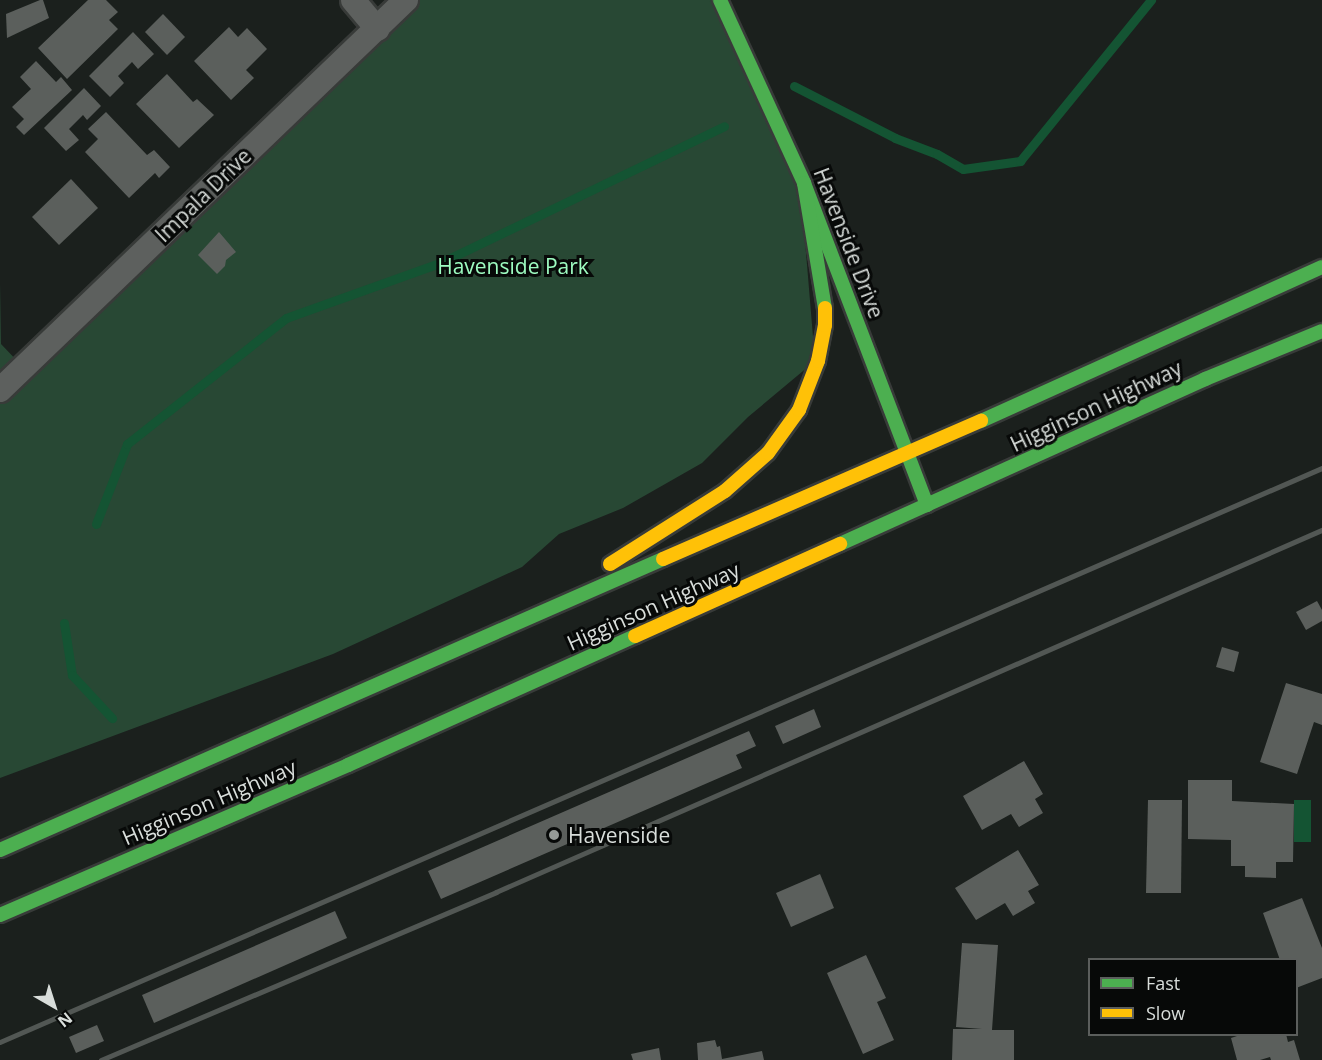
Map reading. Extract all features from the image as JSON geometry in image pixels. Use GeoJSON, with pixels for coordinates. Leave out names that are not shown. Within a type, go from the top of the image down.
{"type":"FeatureCollection","features":[{"type":"Feature","properties":{"kind":"main road","name":"Havenside Drive"},"geometry":{"type":"LineString","coordinates":[[720,0],[804,183],[927,506]]}},
{"type":"Feature","properties":{"kind":"main road"},"geometry":{"type":"LineString","coordinates":[[528,617],[725,491],[768,453],[799,410],[818,361],[825,325],[825,300],[804,183]]}},
{"type":"Feature","properties":{"kind":"main road","name":"Higginson Highway"},"geometry":{"type":"LineString","coordinates":[[0,850],[528,617],[908,454],[1322,267]]}},
{"type":"Feature","properties":{"kind":"main road","name":"Higginson Highway"},"geometry":{"type":"LineString","coordinates":[[0,915],[348,765],[1205,379],[1322,331]]}},
{"type":"Feature","properties":{"kind":"street"},"geometry":{"type":"LineString","coordinates":[[353,0],[376,29]]}},
{"type":"Feature","properties":{"kind":"street","name":"Impala Drive"},"geometry":{"type":"LineString","coordinates":[[0,390],[406,0]]}},
{"type":"Feature","properties":{"kind":"green space","name":"Havenside Park"},"geometry":{"type":"Polygon","coordinates":[[[406,0],[719,0],[800,180],[815,361],[748,417],[702,463],[623,508],[559,534],[522,567],[333,654],[0,778],[0,282],[1,344],[23,367],[406,0]]]}},
{"type":"Feature","properties":{"kind":"shaded area"},"geometry":{"type":"Polygon","coordinates":[[[1294,800],[1311,800],[1311,842],[1294,842],[1294,800]]]}},
{"type":"Feature","properties":{"kind":"building"},"geometry":{"type":"Polygon","coordinates":[[[43,0],[49,18],[7,38],[6,14],[43,0]]]}},
{"type":"Feature","properties":{"kind":"building"},"geometry":{"type":"Polygon","coordinates":[[[88,0],[106,0],[118,12],[109,20],[118,29],[67,79],[38,48],[88,0]]]}},
{"type":"Feature","properties":{"kind":"building"},"geometry":{"type":"Polygon","coordinates":[[[163,14],[185,37],[167,55],[145,32],[163,14]]]}},
{"type":"Feature","properties":{"kind":"building"},"geometry":{"type":"Polygon","coordinates":[[[229,27],[238,37],[247,28],[267,49],[246,70],[254,78],[231,100],[194,61],[229,27]]]}},
{"type":"Feature","properties":{"kind":"building"},"geometry":{"type":"Polygon","coordinates":[[[133,32],[154,54],[138,69],[132,62],[118,76],[124,83],[110,97],[89,76],[133,32]]]}},
{"type":"Feature","properties":{"kind":"building"},"geometry":{"type":"Polygon","coordinates":[[[36,61],[56,82],[61,77],[72,90],[24,135],[16,127],[24,119],[12,107],[31,89],[20,77],[36,61]]]}},
{"type":"Feature","properties":{"kind":"building"},"geometry":{"type":"Polygon","coordinates":[[[167,74],[193,102],[197,99],[214,115],[179,148],[136,104],[167,74]]]}},
{"type":"Feature","properties":{"kind":"building"},"geometry":{"type":"Polygon","coordinates":[[[84,88],[101,106],[87,120],[83,115],[69,129],[79,140],[66,151],[44,128],[84,88]]]}},
{"type":"Feature","properties":{"kind":"building"},"geometry":{"type":"Polygon","coordinates":[[[106,112],[147,155],[154,150],[170,167],[159,178],[155,173],[129,198],[85,152],[98,139],[88,129],[106,112]]]}},
{"type":"Feature","properties":{"kind":"building"},"geometry":{"type":"Polygon","coordinates":[[[71,179],[98,208],[59,245],[32,217],[71,179]]]}},
{"type":"Feature","properties":{"kind":"building"},"geometry":{"type":"Polygon","coordinates":[[[219,232],[236,252],[226,260],[225,266],[217,274],[198,255],[219,232]]]}},
{"type":"Feature","properties":{"kind":"building"},"geometry":{"type":"Polygon","coordinates":[[[1317,601],[1322,610],[1322,621],[1306,630],[1296,612],[1317,601]]]}},
{"type":"Feature","properties":{"kind":"building"},"geometry":{"type":"Polygon","coordinates":[[[1222,647],[1239,652],[1234,672],[1216,667],[1222,647]]]}},
{"type":"Feature","properties":{"kind":"building"},"geometry":{"type":"Polygon","coordinates":[[[1286,683],[1322,694],[1322,725],[1314,722],[1297,774],[1260,762],[1286,683]]]}},
{"type":"Feature","properties":{"kind":"building"},"geometry":{"type":"Polygon","coordinates":[[[814,709],[821,727],[783,744],[775,726],[814,709]]]}},
{"type":"Feature","properties":{"kind":"building"},"geometry":{"type":"Polygon","coordinates":[[[749,731],[756,746],[736,755],[742,768],[441,899],[428,871],[749,731]]]}},
{"type":"Feature","properties":{"kind":"building"},"geometry":{"type":"Polygon","coordinates":[[[1024,761],[1043,794],[1035,799],[1043,813],[1019,827],[1011,814],[982,830],[963,796],[1024,761]]]}},
{"type":"Feature","properties":{"kind":"building"},"geometry":{"type":"Polygon","coordinates":[[[1188,780],[1232,780],[1232,801],[1294,804],[1293,862],[1276,862],[1276,878],[1245,877],[1245,866],[1231,866],[1231,840],[1188,839],[1188,780]]]}},
{"type":"Feature","properties":{"kind":"building"},"geometry":{"type":"Polygon","coordinates":[[[1148,800],[1182,800],[1181,893],[1146,893],[1148,800]]]}},
{"type":"Feature","properties":{"kind":"building"},"geometry":{"type":"Polygon","coordinates":[[[1018,850],[1039,885],[1028,891],[1035,903],[1013,916],[1005,903],[976,920],[955,888],[1018,850]]]}},
{"type":"Feature","properties":{"kind":"building"},"geometry":{"type":"Polygon","coordinates":[[[820,874],[834,908],[791,927],[776,893],[820,874]]]}},
{"type":"Feature","properties":{"kind":"building"},"geometry":{"type":"Polygon","coordinates":[[[1302,898],[1322,948],[1322,978],[1298,987],[1298,958],[1279,958],[1263,913],[1302,898]]]}},
{"type":"Feature","properties":{"kind":"building"},"geometry":{"type":"Polygon","coordinates":[[[335,911],[347,938],[154,1023],[142,995],[335,911]]]}},
{"type":"Feature","properties":{"kind":"building"},"geometry":{"type":"Polygon","coordinates":[[[962,943],[998,945],[992,1030],[1014,1030],[1014,1060],[952,1060],[953,1029],[982,1029],[956,1027],[962,943]]]}},
{"type":"Feature","properties":{"kind":"building"},"geometry":{"type":"Polygon","coordinates":[[[866,955],[886,998],[877,1002],[894,1040],[863,1054],[827,973],[866,955]]]}},
{"type":"Feature","properties":{"kind":"building"},"geometry":{"type":"Polygon","coordinates":[[[97,1025],[104,1041],[76,1053],[69,1037],[97,1025]]]}},
{"type":"Feature","properties":{"kind":"building"},"geometry":{"type":"Polygon","coordinates":[[[1286,1036],[1288,1042],[1294,1040],[1300,1060],[1271,1060],[1270,1057],[1260,1060],[1237,1060],[1231,1038],[1286,1036]]]}},
{"type":"Feature","properties":{"kind":"building"},"geometry":{"type":"Polygon","coordinates":[[[715,1040],[717,1047],[720,1046],[722,1059],[762,1051],[764,1060],[698,1060],[697,1043],[715,1040]]]}},
{"type":"Feature","properties":{"kind":"building"},"geometry":{"type":"Polygon","coordinates":[[[659,1048],[661,1060],[633,1060],[631,1054],[659,1048]]]}},
{"type":"Feature","properties":{"kind":"waterway"},"geometry":{"type":"LineString","coordinates":[[794,86],[895,138],[937,154],[963,169],[1020,161],[1151,0]]}},
{"type":"Feature","properties":{"kind":"waterway"},"geometry":{"type":"LineString","coordinates":[[96,524],[127,444],[286,318],[442,262],[724,126]]}},
{"type":"Feature","properties":{"kind":"waterway"},"geometry":{"type":"LineString","coordinates":[[64,623],[72,675],[112,718]]}},
{"type":"Feature","properties":{"kind":"railway"},"geometry":{"type":"LineString","coordinates":[[0,1042],[1322,468]]}},
{"type":"Feature","properties":{"kind":"railway"},"geometry":{"type":"LineString","coordinates":[[101,1060],[496,892],[1322,530]]}},
{"type":"Feature","properties":{"kind":"traffic: fast"},"geometry":{"type":"LineString","coordinates":[[720,0],[804,183],[927,505]]}},
{"type":"Feature","properties":{"kind":"traffic: fast"},"geometry":{"type":"LineString","coordinates":[[804,183],[825,308]]}},
{"type":"Feature","properties":{"kind":"traffic: fast"},"geometry":{"type":"LineString","coordinates":[[981,421],[1322,267]]}},
{"type":"Feature","properties":{"kind":"traffic: fast"},"geometry":{"type":"LineString","coordinates":[[840,544],[1205,379],[1322,331]]}},
{"type":"Feature","properties":{"kind":"traffic: fast"},"geometry":{"type":"LineString","coordinates":[[0,850],[663,559]]}},
{"type":"Feature","properties":{"kind":"traffic: fast"},"geometry":{"type":"LineString","coordinates":[[0,915],[348,765],[635,636]]}},
{"type":"Feature","properties":{"kind":"traffic: slow"},"geometry":{"type":"LineString","coordinates":[[610,564],[725,491],[768,453],[799,410],[818,361],[825,325],[825,308]]}},
{"type":"Feature","properties":{"kind":"traffic: slow"},"geometry":{"type":"LineString","coordinates":[[663,559],[981,421]]}},
{"type":"Feature","properties":{"kind":"traffic: slow"},"geometry":{"type":"LineString","coordinates":[[635,636],[840,544]]}},
{"type":"Feature","properties":{"kind":"place","name":"Havenside"},"geometry":{"type":"Point","coordinates":[554,835]}}]}
